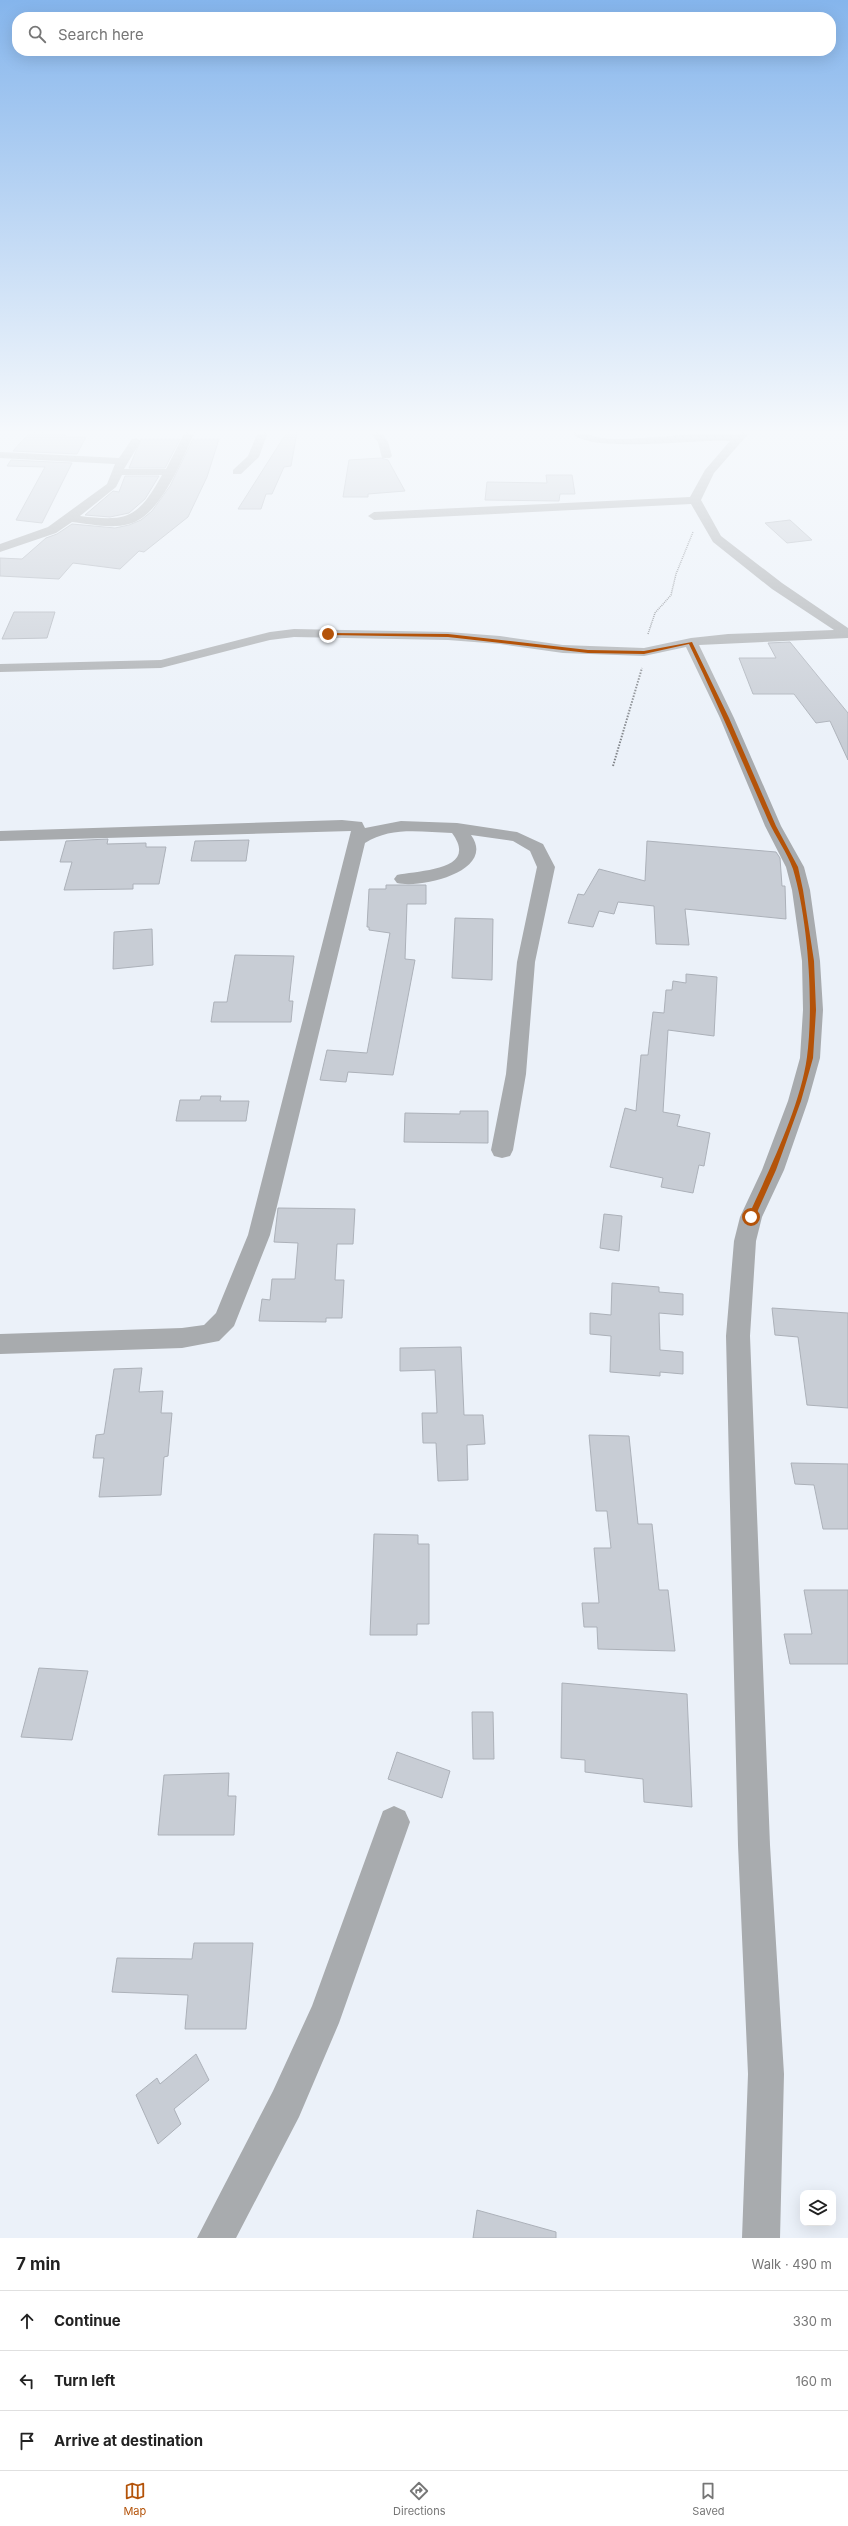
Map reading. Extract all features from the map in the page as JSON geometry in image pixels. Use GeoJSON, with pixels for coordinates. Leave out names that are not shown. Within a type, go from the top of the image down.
{"type":"FeatureCollection","features":[{"type":"Feature","properties":{"kind":"street"},"geometry":{"type":"LineString","coordinates":[[0,548],[33,536]]}},
{"type":"Feature","properties":{"kind":"street"},"geometry":{"type":"LineString","coordinates":[[716,536],[777,586],[848,634]]}},
{"type":"Feature","properties":{"kind":"street"},"geometry":{"type":"LineString","coordinates":[[0,668],[161,664],[270,636],[294,633],[448,636],[596,652],[644,652],[690,642],[745,636],[848,634]]}},
{"type":"Feature","properties":{"kind":"street"},"geometry":{"type":"LineString","coordinates":[[690,642],[726,718],[773,826],[795,867],[801,890],[811,961],[813,1010],[810,1058],[798,1101],[773,1170],[751,1217],[745,1241],[738,1336],[754,1845],[766,2074],[761,2238]]}},
{"type":"Feature","properties":{"kind":"street"},"geometry":{"type":"LineString","coordinates":[[0,836],[342,825],[358,828],[259,1236],[226,1319],[210,1334],[182,1338],[0,1344]]}},
{"type":"Feature","properties":{"kind":"street"},"geometry":{"type":"LineString","coordinates":[[356,840],[374,830],[401,826],[457,828],[517,837],[537,848],[546,867],[526,962],[516,1074],[502,1150]]}},
{"type":"Feature","properties":{"kind":"street"},"geometry":{"type":"LineString","coordinates":[[403,879],[423,879],[441,875],[456,868],[465,858],[469,848],[466,837],[457,828]]}},
{"type":"Feature","properties":{"kind":"street"},"geometry":{"type":"LineString","coordinates":[[216,2238],[286,2104],[327,2011],[394,1822]]}},
{"type":"Feature","properties":{"kind":"building"},"geometry":{"type":"Polygon","coordinates":[[[50,536],[164,536],[144,552],[139,551],[120,569],[73,563],[59,579],[0,576],[0,558],[22,559],[46,538],[50,536]]]}},
{"type":"Feature","properties":{"kind":"building"},"geometry":{"type":"Polygon","coordinates":[[[780,536],[808,536],[812,540],[787,543],[780,536]]]}},
{"type":"Feature","properties":{"kind":"building"},"geometry":{"type":"Polygon","coordinates":[[[14,612],[55,612],[47,638],[2,639],[14,612]]]}},
{"type":"Feature","properties":{"kind":"building"},"geometry":{"type":"Polygon","coordinates":[[[790,642],[848,713],[848,760],[830,721],[816,723],[794,694],[753,694],[739,658],[776,658],[768,643],[790,642]]]}},
{"type":"Feature","properties":{"kind":"building"},"geometry":{"type":"Polygon","coordinates":[[[108,839],[107,844],[146,843],[146,847],[166,847],[159,884],[133,884],[133,889],[64,890],[72,862],[60,862],[66,841],[108,839]]]}},
{"type":"Feature","properties":{"kind":"building"},"geometry":{"type":"Polygon","coordinates":[[[249,840],[246,861],[191,861],[195,841],[249,840]]]}},
{"type":"Feature","properties":{"kind":"building"},"geometry":{"type":"Polygon","coordinates":[[[647,841],[776,852],[780,858],[782,886],[785,886],[786,919],[685,909],[689,945],[656,944],[654,906],[618,902],[614,914],[599,911],[593,927],[568,923],[578,894],[584,895],[599,869],[645,881],[647,841]]]}},
{"type":"Feature","properties":{"kind":"building"},"geometry":{"type":"Polygon","coordinates":[[[386,885],[426,885],[426,904],[407,904],[405,959],[415,960],[393,1075],[348,1072],[346,1082],[320,1080],[327,1050],[367,1053],[390,933],[369,930],[369,927],[367,927],[369,889],[386,889],[386,885]]]}},
{"type":"Feature","properties":{"kind":"building"},"geometry":{"type":"Polygon","coordinates":[[[455,918],[493,919],[492,980],[452,978],[455,918]]]}},
{"type":"Feature","properties":{"kind":"building"},"geometry":{"type":"Polygon","coordinates":[[[152,929],[153,965],[113,969],[114,932],[152,929]]]}},
{"type":"Feature","properties":{"kind":"building"},"geometry":{"type":"Polygon","coordinates":[[[235,955],[294,956],[289,1001],[293,1001],[291,1022],[211,1022],[214,1002],[227,1002],[235,955]]]}},
{"type":"Feature","properties":{"kind":"building"},"geometry":{"type":"Polygon","coordinates":[[[686,974],[717,977],[714,1036],[668,1030],[663,1112],[680,1115],[677,1126],[710,1133],[704,1166],[699,1165],[693,1193],[661,1187],[663,1178],[610,1167],[625,1108],[636,1111],[641,1055],[648,1055],[653,1012],[664,1013],[666,990],[672,990],[673,981],[686,983],[686,974]]]}},
{"type":"Feature","properties":{"kind":"building"},"geometry":{"type":"Polygon","coordinates":[[[201,1096],[221,1096],[220,1101],[249,1101],[246,1121],[176,1121],[180,1100],[200,1100],[201,1096]]]}},
{"type":"Feature","properties":{"kind":"building"},"geometry":{"type":"Polygon","coordinates":[[[460,1111],[488,1111],[488,1143],[404,1142],[405,1113],[460,1114],[460,1111]]]}},
{"type":"Feature","properties":{"kind":"building"},"geometry":{"type":"Polygon","coordinates":[[[278,1208],[355,1209],[353,1244],[337,1244],[335,1280],[344,1280],[342,1318],[326,1318],[326,1322],[259,1321],[262,1299],[270,1300],[272,1279],[295,1279],[298,1243],[274,1242],[278,1208]]]}},
{"type":"Feature","properties":{"kind":"building"},"geometry":{"type":"Polygon","coordinates":[[[604,1214],[622,1216],[619,1251],[600,1248],[604,1214]]]}},
{"type":"Feature","properties":{"kind":"building"},"geometry":{"type":"Polygon","coordinates":[[[612,1283],[659,1287],[659,1292],[683,1294],[683,1315],[659,1313],[660,1350],[683,1352],[683,1374],[660,1372],[660,1376],[610,1372],[611,1336],[590,1334],[590,1313],[611,1315],[612,1283]]]}},
{"type":"Feature","properties":{"kind":"building"},"geometry":{"type":"Polygon","coordinates":[[[772,1308],[848,1313],[848,1408],[807,1405],[798,1337],[775,1335],[772,1308]]]}},
{"type":"Feature","properties":{"kind":"building"},"geometry":{"type":"Polygon","coordinates":[[[461,1347],[464,1415],[483,1415],[485,1444],[467,1445],[468,1480],[438,1481],[436,1443],[423,1443],[422,1413],[437,1413],[435,1370],[400,1371],[400,1348],[461,1347]]]}},
{"type":"Feature","properties":{"kind":"building"},"geometry":{"type":"Polygon","coordinates":[[[142,1368],[139,1392],[163,1391],[161,1413],[172,1413],[168,1456],[164,1457],[161,1495],[99,1497],[104,1458],[93,1458],[96,1435],[104,1434],[114,1369],[142,1368]]]}},
{"type":"Feature","properties":{"kind":"building"},"geometry":{"type":"Polygon","coordinates":[[[589,1435],[629,1436],[638,1524],[652,1524],[659,1590],[668,1590],[675,1651],[598,1649],[597,1627],[584,1627],[582,1603],[599,1603],[594,1548],[611,1548],[607,1511],[596,1511],[589,1435]]]}},
{"type":"Feature","properties":{"kind":"building"},"geometry":{"type":"Polygon","coordinates":[[[791,1463],[848,1464],[848,1529],[823,1529],[814,1485],[795,1484],[791,1463]]]}},
{"type":"Feature","properties":{"kind":"building"},"geometry":{"type":"Polygon","coordinates":[[[374,1534],[418,1535],[418,1544],[429,1544],[429,1624],[417,1624],[417,1635],[370,1635],[374,1534]]]}},
{"type":"Feature","properties":{"kind":"building"},"geometry":{"type":"Polygon","coordinates":[[[804,1590],[848,1590],[848,1664],[790,1664],[784,1634],[812,1634],[804,1590]]]}},
{"type":"Feature","properties":{"kind":"building"},"geometry":{"type":"Polygon","coordinates":[[[39,1668],[88,1671],[72,1740],[21,1737],[39,1668]]]}},
{"type":"Feature","properties":{"kind":"building"},"geometry":{"type":"Polygon","coordinates":[[[562,1683],[687,1694],[692,1807],[644,1802],[643,1779],[585,1772],[585,1760],[561,1758],[562,1683]]]}},
{"type":"Feature","properties":{"kind":"building"},"geometry":{"type":"Polygon","coordinates":[[[472,1712],[493,1712],[494,1759],[473,1759],[472,1712]]]}},
{"type":"Feature","properties":{"kind":"building"},"geometry":{"type":"Polygon","coordinates":[[[397,1752],[450,1771],[442,1798],[388,1779],[397,1752]]]}},
{"type":"Feature","properties":{"kind":"building"},"geometry":{"type":"Polygon","coordinates":[[[229,1773],[228,1796],[236,1796],[234,1835],[158,1835],[164,1775],[229,1773]]]}},
{"type":"Feature","properties":{"kind":"building"},"geometry":{"type":"Polygon","coordinates":[[[194,1943],[253,1943],[246,2029],[185,2029],[188,1995],[112,1992],[117,1958],[192,1959],[194,1943]]]}},
{"type":"Feature","properties":{"kind":"building"},"geometry":{"type":"Polygon","coordinates":[[[196,2054],[209,2080],[174,2109],[181,2124],[158,2144],[136,2095],[157,2078],[160,2084],[196,2054]]]}},
{"type":"Feature","properties":{"kind":"building"},"geometry":{"type":"Polygon","coordinates":[[[477,2210],[556,2232],[556,2238],[473,2238],[477,2210]]]}},
{"type":"Feature","properties":{"kind":"route"},"geometry":{"type":"LineString","coordinates":[[328,634],[395,633],[448,636],[500,640],[588,651],[644,652],[690,642],[726,718],[773,826],[795,867],[801,890],[811,961],[813,1010],[810,1058],[798,1101],[773,1170],[751,1217]]}}]}
